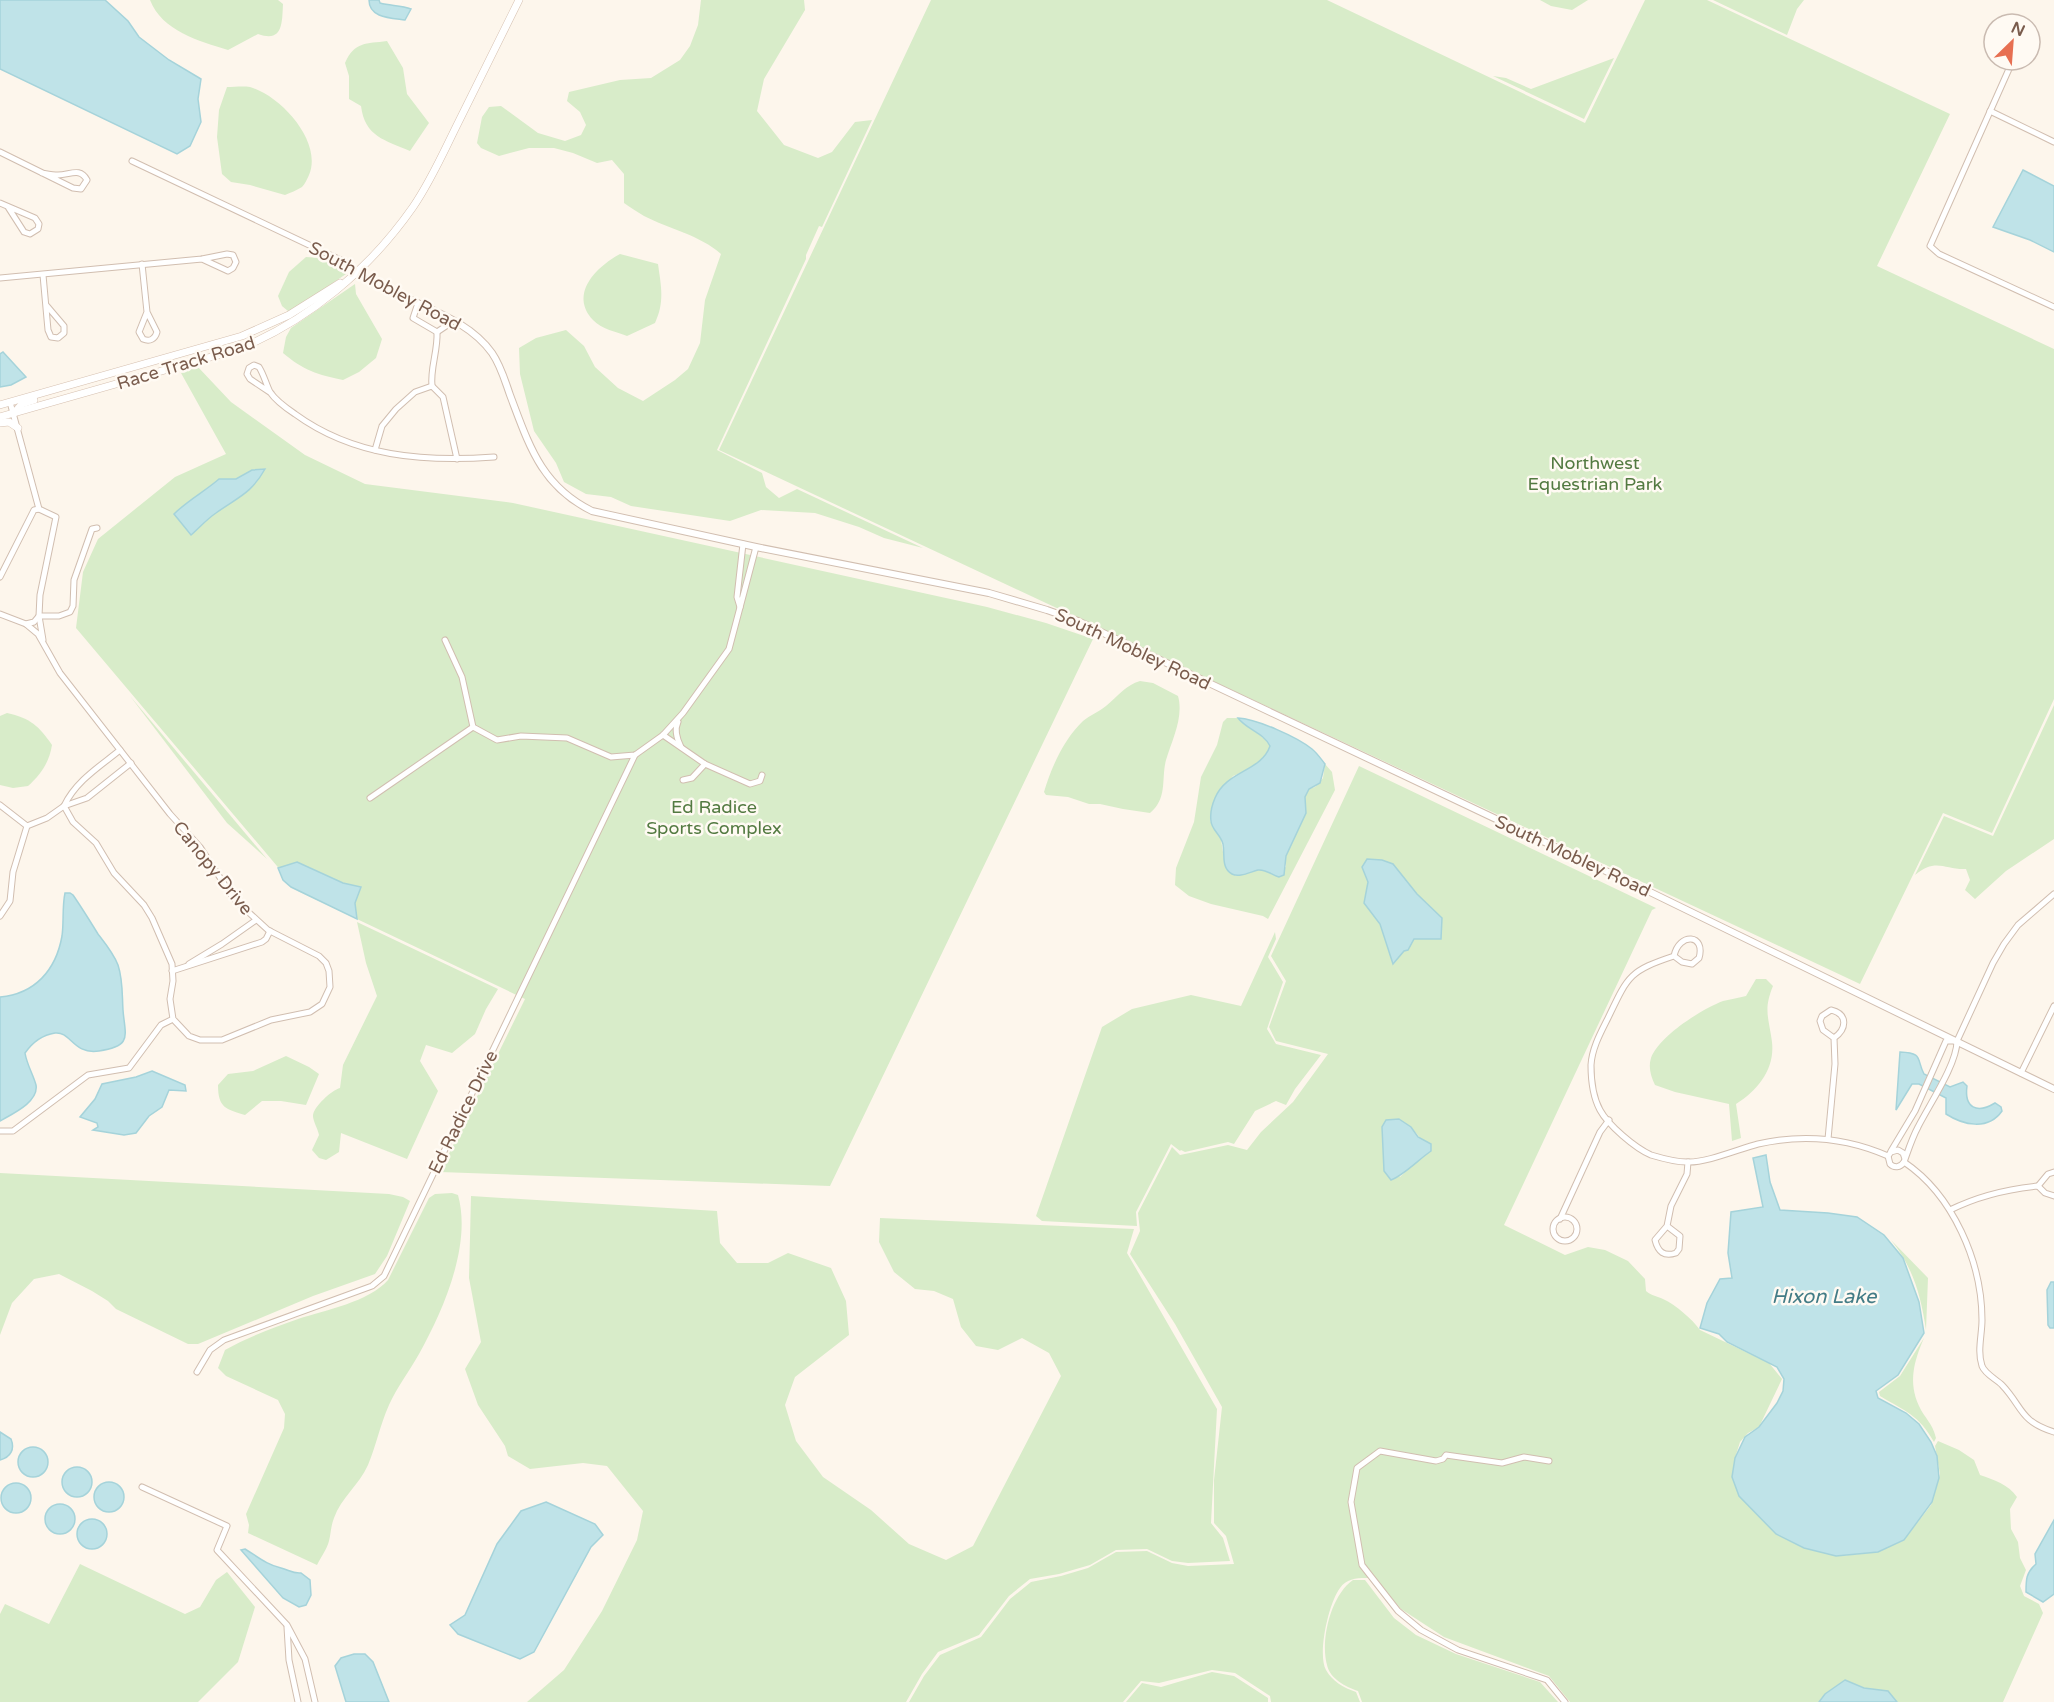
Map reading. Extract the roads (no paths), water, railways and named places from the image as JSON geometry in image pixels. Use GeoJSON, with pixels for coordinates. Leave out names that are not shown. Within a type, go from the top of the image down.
{"type":"FeatureCollection","features":[{"type":"Feature","properties":{"kind":"main road","name":"Race Track Road"},"geometry":{"type":"LineString","coordinates":[[0,417],[239,349],[299,319],[330,297],[355,274],[400,225],[427,184],[519,0]]}},
{"type":"Feature","properties":{"kind":"main road","name":"Race Track Road"},"geometry":{"type":"LineString","coordinates":[[0,405],[242,336],[289,315],[355,274]]}},
{"type":"Feature","properties":{"kind":"main road"},"geometry":{"type":"LineString","coordinates":[[180,354],[185,365]]}},
{"type":"Feature","properties":{"kind":"main road"},"geometry":{"type":"LineString","coordinates":[[14,413],[26,402],[110,378],[123,370]]}},
{"type":"Feature","properties":{"kind":"main road"},"geometry":{"type":"LineString","coordinates":[[0,423],[9,422],[18,428]]}},
{"type":"Feature","properties":{"kind":"street"},"geometry":{"type":"LineString","coordinates":[[2008,72],[1930,246],[1939,254],[2054,307]]}},
{"type":"Feature","properties":{"kind":"street"},"geometry":{"type":"LineString","coordinates":[[1990,111],[2054,142]]}},
{"type":"Feature","properties":{"kind":"street"},"geometry":{"type":"LineString","coordinates":[[0,153],[42,173],[77,189],[84,187],[87,180],[85,175],[78,172],[56,175],[42,173]]}},
{"type":"Feature","properties":{"kind":"street","name":"South Mobley Road"},"geometry":{"type":"LineString","coordinates":[[132,161],[347,263],[355,274],[451,319],[482,341],[500,367],[531,450],[542,469],[575,503],[606,515],[989,593],[1078,621],[1648,891],[2054,1089]]}},
{"type":"Feature","properties":{"kind":"street"},"geometry":{"type":"LineString","coordinates":[[0,203],[35,218],[39,224],[35,232],[30,234],[24,232],[8,207]]}},
{"type":"Feature","properties":{"kind":"street"},"geometry":{"type":"LineString","coordinates":[[0,279],[230,254],[236,262],[228,271],[202,258]]}},
{"type":"Feature","properties":{"kind":"street"},"geometry":{"type":"LineString","coordinates":[[142,264],[147,312],[157,332],[149,341],[141,337],[139,332],[147,312]]}},
{"type":"Feature","properties":{"kind":"street"},"geometry":{"type":"LineString","coordinates":[[43,275],[48,330],[51,337],[58,338],[64,333],[64,326],[46,306]]}},
{"type":"Feature","properties":{"kind":"street"},"geometry":{"type":"LineString","coordinates":[[418,303],[413,318],[437,332]]}},
{"type":"Feature","properties":{"kind":"street"},"geometry":{"type":"LineString","coordinates":[[437,332],[451,319]]}},
{"type":"Feature","properties":{"kind":"street"},"geometry":{"type":"LineString","coordinates":[[437,332],[437,354],[431,376],[432,386],[443,397],[457,459]]}},
{"type":"Feature","properties":{"kind":"street"},"geometry":{"type":"LineString","coordinates":[[271,393],[259,367],[254,365],[249,368],[247,374],[250,379],[322,432],[390,455],[457,459],[494,457]]}},
{"type":"Feature","properties":{"kind":"street"},"geometry":{"type":"LineString","coordinates":[[375,450],[382,426],[396,409],[415,392],[432,386]]}},
{"type":"Feature","properties":{"kind":"street"},"geometry":{"type":"LineString","coordinates":[[0,577],[34,510],[39,509],[10,402]]}},
{"type":"Feature","properties":{"kind":"street","name":"Canopy Drive"},"geometry":{"type":"LineString","coordinates":[[39,509],[56,518],[40,595],[39,616],[43,641]]}},
{"type":"Feature","properties":{"kind":"street"},"geometry":{"type":"LineString","coordinates":[[0,614],[27,624],[34,622],[39,616],[59,616],[70,612],[73,606],[74,580],[92,529],[97,528]]}},
{"type":"Feature","properties":{"kind":"street"},"geometry":{"type":"LineString","coordinates":[[740,607],[737,597],[743,544]]}},
{"type":"Feature","properties":{"kind":"street","name":"Ed Radice Drive"},"geometry":{"type":"LineString","coordinates":[[197,1372],[210,1350],[224,1340],[372,1286],[384,1276],[635,755],[663,735],[683,713],[729,649],[756,547]]}},
{"type":"Feature","properties":{"kind":"street","name":"Canopy Drive"},"geometry":{"type":"LineString","coordinates":[[27,624],[38,634],[56,666],[120,750],[170,814],[200,847],[218,878],[234,899],[270,931],[319,956],[326,963],[329,971],[328,996],[322,1004],[310,1012],[271,1020],[222,1040],[200,1040],[189,1036],[173,1019]]}},
{"type":"Feature","properties":{"kind":"street"},"geometry":{"type":"LineString","coordinates":[[446,640],[462,677],[473,727],[497,740],[521,736],[567,738],[611,757],[635,755]]}},
{"type":"Feature","properties":{"kind":"street"},"geometry":{"type":"LineString","coordinates":[[682,748],[676,726],[683,713]]}},
{"type":"Feature","properties":{"kind":"street"},"geometry":{"type":"LineString","coordinates":[[370,798],[473,727]]}},
{"type":"Feature","properties":{"kind":"street"},"geometry":{"type":"LineString","coordinates":[[663,735],[705,764],[750,784],[760,781],[762,775]]}},
{"type":"Feature","properties":{"kind":"street"},"geometry":{"type":"LineString","coordinates":[[64,806],[73,789],[80,782],[120,750]]}},
{"type":"Feature","properties":{"kind":"street"},"geometry":{"type":"LineString","coordinates":[[27,826],[47,818],[64,806],[87,798],[131,763]]}},
{"type":"Feature","properties":{"kind":"street"},"geometry":{"type":"LineString","coordinates":[[683,780],[692,778],[705,764]]}},
{"type":"Feature","properties":{"kind":"street"},"geometry":{"type":"LineString","coordinates":[[0,804],[27,826]]}},
{"type":"Feature","properties":{"kind":"street"},"geometry":{"type":"LineString","coordinates":[[0,1131],[13,1131],[88,1075],[129,1068],[161,1025],[173,1019],[170,999],[172,971],[166,949],[152,918],[144,905],[114,873],[96,843],[73,822],[64,806]]}},
{"type":"Feature","properties":{"kind":"street"},"geometry":{"type":"LineString","coordinates":[[0,916],[10,900],[13,872],[27,826]]}},
{"type":"Feature","properties":{"kind":"street"},"geometry":{"type":"LineString","coordinates":[[1957,1041],[1946,1041],[1923,1094],[1889,1154],[1888,1161],[1892,1166],[1897,1167],[1904,1161],[1918,1126],[1957,1051],[1957,1041],[1993,963],[2018,925],[2054,894]]}},
{"type":"Feature","properties":{"kind":"street"},"geometry":{"type":"LineString","coordinates":[[172,971],[222,944],[256,920]]}},
{"type":"Feature","properties":{"kind":"street"},"geometry":{"type":"LineString","coordinates":[[188,964],[262,942],[270,931]]}},
{"type":"Feature","properties":{"kind":"street"},"geometry":{"type":"LineString","coordinates":[[1686,939],[1694,940],[1699,944],[1700,958],[1692,964],[1682,962],[1674,956],[1680,942],[1686,939]]}},
{"type":"Feature","properties":{"kind":"street"},"geometry":{"type":"LineString","coordinates":[[1674,956],[1649,964],[1634,973],[1624,985],[1596,1041],[1591,1063],[1593,1087],[1600,1110],[1623,1136],[1652,1155],[1688,1162],[1788,1139],[1828,1139],[1889,1154],[1896,1150],[1901,1151],[1904,1161],[1918,1173],[1950,1210],[1970,1251],[1977,1277],[1983,1320],[1980,1351],[1983,1367],[2001,1384],[2026,1419],[2054,1432]]}},
{"type":"Feature","properties":{"kind":"street"},"geometry":{"type":"LineString","coordinates":[[2021,1073],[2054,1006]]}},
{"type":"Feature","properties":{"kind":"street"},"geometry":{"type":"LineString","coordinates":[[1828,1139],[1834,1038],[1843,1029],[1845,1022],[1838,1011],[1831,1010],[1822,1016],[1820,1021],[1823,1030],[1834,1038]]}},
{"type":"Feature","properties":{"kind":"street"},"geometry":{"type":"LineString","coordinates":[[1929,1082],[1940,1087]]}},
{"type":"Feature","properties":{"kind":"street"},"geometry":{"type":"LineString","coordinates":[[1560,1219],[1567,1218],[1576,1225],[1575,1235],[1569,1240],[1562,1240],[1555,1236],[1554,1224],[1560,1219],[1600,1132],[1609,1120]]}},
{"type":"Feature","properties":{"kind":"street"},"geometry":{"type":"LineString","coordinates":[[1667,1226],[1680,1236],[1680,1242],[1676,1252],[1666,1255],[1656,1247],[1655,1240],[1667,1226],[1671,1206],[1686,1174],[1688,1162]]}},
{"type":"Feature","properties":{"kind":"street"},"geometry":{"type":"LineString","coordinates":[[1950,1210],[1977,1198],[2038,1186],[2044,1178],[2054,1172]]}},
{"type":"Feature","properties":{"kind":"street"},"geometry":{"type":"LineString","coordinates":[[2038,1186],[2045,1193],[2054,1196]]}},
{"type":"Feature","properties":{"kind":"street"},"geometry":{"type":"LineString","coordinates":[[1550,1461],[1524,1457],[1502,1463],[1446,1455],[1443,1459],[1436,1461],[1380,1451],[1357,1468],[1351,1502],[1362,1565],[1398,1611],[1420,1630],[1458,1650],[1547,1680],[1565,1702]]}},
{"type":"Feature","properties":{"kind":"street"},"geometry":{"type":"LineString","coordinates":[[142,1487],[227,1526],[216,1550],[287,1625],[305,1659],[315,1702]]}},
{"type":"Feature","properties":{"kind":"street"},"geometry":{"type":"LineString","coordinates":[[287,1625],[289,1660],[298,1702]]}},
{"type":"Feature","properties":{"kind":"water"},"geometry":{"type":"Polygon","coordinates":[[[0,0],[105,0],[128,21],[139,37],[169,60],[201,79],[198,99],[201,122],[190,146],[177,154],[0,69],[0,0]]]}},
{"type":"Feature","properties":{"kind":"water"},"geometry":{"type":"Polygon","coordinates":[[[369,0],[379,0],[380,3],[411,9],[405,20],[387,18],[373,10],[369,0]]]}},
{"type":"Feature","properties":{"kind":"water"},"geometry":{"type":"Polygon","coordinates":[[[2023,170],[2054,186],[2054,252],[2030,240],[1993,227],[2023,170]]]}},
{"type":"Feature","properties":{"kind":"water"},"geometry":{"type":"Polygon","coordinates":[[[3,352],[26,377],[11,385],[0,387],[0,354],[3,352]]]}},
{"type":"Feature","properties":{"kind":"water"},"geometry":{"type":"Polygon","coordinates":[[[265,469],[249,490],[213,515],[191,535],[174,514],[219,479],[236,479],[252,470],[265,469]]]}},
{"type":"Feature","properties":{"kind":"water"},"geometry":{"type":"Polygon","coordinates":[[[1238,718],[1266,725],[1297,739],[1314,751],[1325,764],[1320,783],[1309,789],[1305,797],[1306,813],[1286,856],[1284,875],[1279,877],[1261,870],[1238,875],[1232,874],[1225,865],[1222,841],[1211,824],[1212,807],[1220,789],[1266,755],[1270,746],[1263,737],[1238,718]]]}},
{"type":"Feature","properties":{"kind":"water"},"geometry":{"type":"Polygon","coordinates":[[[1367,859],[1382,860],[1393,864],[1417,894],[1442,918],[1441,939],[1414,939],[1408,950],[1404,951],[1393,964],[1380,924],[1364,903],[1368,882],[1362,867],[1367,859]]]}},
{"type":"Feature","properties":{"kind":"water"},"geometry":{"type":"Polygon","coordinates":[[[297,862],[343,883],[361,887],[355,903],[357,919],[291,887],[283,880],[278,868],[297,862]]]}},
{"type":"Feature","properties":{"kind":"water"},"geometry":{"type":"Polygon","coordinates":[[[65,893],[73,895],[118,965],[122,982],[124,1038],[117,1046],[99,1051],[83,1050],[60,1033],[50,1034],[38,1040],[25,1053],[36,1091],[24,1107],[0,1121],[0,997],[24,991],[42,978],[49,969],[55,959],[62,936],[65,893]]]}},
{"type":"Feature","properties":{"kind":"water"},"geometry":{"type":"Polygon","coordinates":[[[1900,1052],[1916,1055],[1924,1074],[1950,1087],[1963,1082],[1967,1086],[1968,1099],[1973,1107],[1983,1108],[1995,1103],[2001,1107],[2002,1111],[1983,1124],[1960,1121],[1946,1114],[1946,1098],[1919,1084],[1912,1084],[1896,1110],[1900,1052]]]}},
{"type":"Feature","properties":{"kind":"water"},"geometry":{"type":"Polygon","coordinates":[[[152,1071],[185,1085],[186,1091],[169,1090],[162,1107],[149,1116],[136,1133],[124,1135],[93,1130],[98,1127],[97,1123],[80,1117],[95,1099],[102,1084],[152,1071]]]}},
{"type":"Feature","properties":{"kind":"water"},"geometry":{"type":"Polygon","coordinates":[[[1399,1119],[1411,1127],[1418,1137],[1431,1144],[1431,1151],[1391,1180],[1384,1171],[1382,1127],[1386,1120],[1399,1119]]]}},
{"type":"Feature","properties":{"kind":"water","name":"Hixon Lake"},"geometry":{"type":"Polygon","coordinates":[[[1766,1155],[1770,1182],[1780,1210],[1857,1217],[1884,1235],[1903,1258],[1919,1302],[1924,1333],[1898,1375],[1876,1391],[1878,1398],[1906,1413],[1919,1424],[1937,1456],[1939,1478],[1932,1502],[1904,1540],[1878,1552],[1836,1556],[1804,1548],[1776,1534],[1739,1496],[1732,1477],[1735,1458],[1745,1437],[1759,1427],[1777,1403],[1783,1391],[1784,1379],[1777,1367],[1727,1342],[1719,1334],[1700,1328],[1707,1303],[1720,1279],[1732,1278],[1728,1253],[1731,1212],[1763,1207],[1753,1158],[1766,1155]]]}},
{"type":"Feature","properties":{"kind":"water"},"geometry":{"type":"Polygon","coordinates":[[[2051,1282],[2054,1282],[2054,1328],[2048,1325],[2047,1290],[2051,1282]]]}},
{"type":"Feature","properties":{"kind":"water"},"geometry":{"type":"Polygon","coordinates":[[[0,1432],[11,1439],[13,1446],[9,1455],[0,1460],[0,1432]]]}},
{"type":"Feature","properties":{"kind":"water"},"geometry":{"type":"Polygon","coordinates":[[[33,1447],[43,1452],[48,1462],[43,1472],[33,1477],[23,1472],[18,1462],[23,1452],[33,1447]]]}},
{"type":"Feature","properties":{"kind":"water"},"geometry":{"type":"Polygon","coordinates":[[[77,1467],[87,1472],[92,1482],[87,1492],[77,1497],[67,1492],[62,1482],[67,1472],[77,1467]]]}},
{"type":"Feature","properties":{"kind":"water"},"geometry":{"type":"Polygon","coordinates":[[[109,1482],[119,1487],[124,1497],[119,1507],[109,1512],[99,1507],[94,1497],[99,1487],[109,1482]]]}},
{"type":"Feature","properties":{"kind":"water"},"geometry":{"type":"Polygon","coordinates":[[[16,1483],[26,1488],[31,1498],[26,1508],[16,1513],[6,1508],[1,1498],[6,1488],[16,1483]]]}},
{"type":"Feature","properties":{"kind":"water"},"geometry":{"type":"Polygon","coordinates":[[[546,1502],[595,1524],[603,1535],[591,1547],[534,1652],[520,1659],[458,1634],[450,1625],[465,1615],[497,1544],[521,1511],[546,1502]]]}},
{"type":"Feature","properties":{"kind":"water"},"geometry":{"type":"Polygon","coordinates":[[[60,1504],[70,1509],[75,1519],[70,1529],[60,1534],[50,1529],[45,1519],[50,1509],[60,1504]]]}},
{"type":"Feature","properties":{"kind":"water"},"geometry":{"type":"Polygon","coordinates":[[[92,1519],[102,1524],[107,1534],[102,1544],[92,1549],[82,1544],[77,1534],[82,1524],[92,1519]]]}},
{"type":"Feature","properties":{"kind":"water"},"geometry":{"type":"Polygon","coordinates":[[[2054,1520],[2054,1594],[2043,1602],[2026,1592],[2027,1580],[2028,1573],[2036,1564],[2035,1554],[2054,1520]]]}},
{"type":"Feature","properties":{"kind":"water"},"geometry":{"type":"Polygon","coordinates":[[[245,1549],[271,1565],[301,1573],[310,1580],[311,1595],[306,1605],[299,1607],[283,1598],[241,1550],[245,1549]]]}},
{"type":"Feature","properties":{"kind":"water"},"geometry":{"type":"Polygon","coordinates":[[[354,1654],[365,1654],[373,1662],[389,1702],[346,1702],[335,1666],[341,1658],[354,1654]]]}},
{"type":"Feature","properties":{"kind":"water"},"geometry":{"type":"Polygon","coordinates":[[[1845,1680],[1864,1688],[1888,1691],[1897,1702],[1819,1702],[1825,1694],[1845,1680]]]}},
{"type":"Feature","properties":{"kind":"park label","name":"Northwest Equestrian Park"},"geometry":{"type":"Point","coordinates":[1595,473]}},
{"type":"Feature","properties":{"kind":"park label","name":"Ed Radice Sports Complex"},"geometry":{"type":"Point","coordinates":[714,817]}}]}
